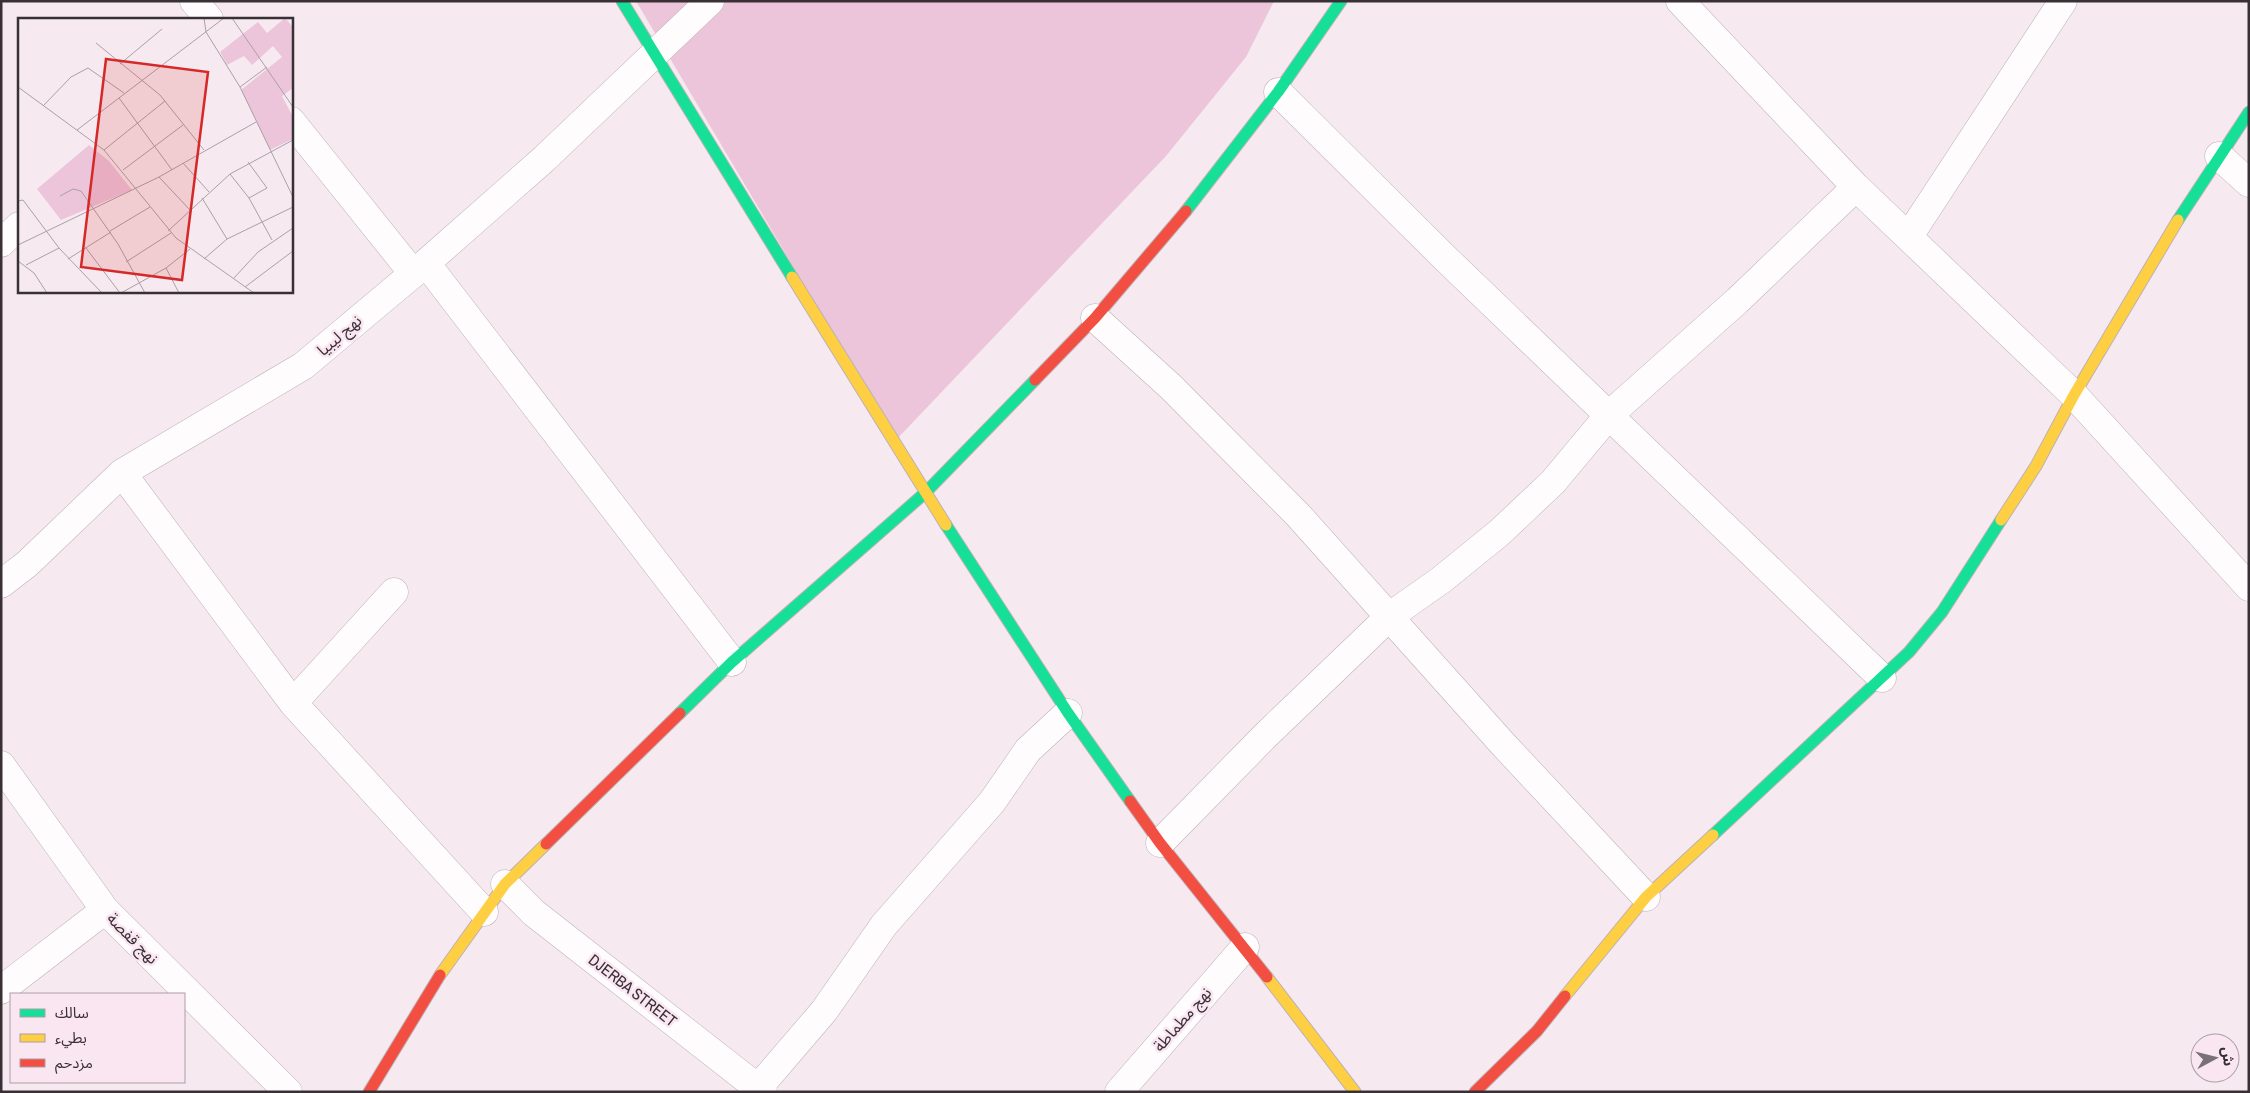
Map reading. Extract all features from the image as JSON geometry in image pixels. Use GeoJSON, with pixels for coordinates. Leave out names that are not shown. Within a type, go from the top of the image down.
{"type":"FeatureCollection","features":[{"type":"Feature","properties":{"kind":"street"},"geometry":{"type":"LineString","coordinates":[[194,1],[208,18]]}},
{"type":"Feature","properties":{"kind":"street"},"geometry":{"type":"LineString","coordinates":[[622,1],[925,493],[1068,712],[1160,843],[1245,947],[1355,1092]]}},
{"type":"Feature","properties":{"kind":"street","name":"نهج ليبيا"},"geometry":{"type":"LineString","coordinates":[[1,584],[27,564],[122,473],[303,366],[544,159],[710,1]]}},
{"type":"Feature","properties":{"kind":"street"},"geometry":{"type":"LineString","coordinates":[[369,1092],[441,974],[506,884],[732,662],[925,493],[1095,318],[1199,196],[1278,92],[1341,1]]}},
{"type":"Feature","properties":{"kind":"street"},"geometry":{"type":"LineString","coordinates":[[1680,1],[1856,187],[2074,395],[2249,587]]}},
{"type":"Feature","properties":{"kind":"street"},"geometry":{"type":"LineString","coordinates":[[1909,236],[2063,1]]}},
{"type":"Feature","properties":{"kind":"street"},"geometry":{"type":"LineString","coordinates":[[1278,92],[1443,256],[1882,678]]}},
{"type":"Feature","properties":{"kind":"street"},"geometry":{"type":"LineString","coordinates":[[1475,1092],[1537,1031],[1646,897],[1882,678],[1909,652],[1942,612],[2036,466],[2074,395],[2188,202],[2249,112]]}},
{"type":"Feature","properties":{"kind":"street"},"geometry":{"type":"LineString","coordinates":[[292,122],[419,268],[732,662]]}},
{"type":"Feature","properties":{"kind":"street"},"geometry":{"type":"LineString","coordinates":[[2219,156],[2249,183]]}},
{"type":"Feature","properties":{"kind":"street"},"geometry":{"type":"LineString","coordinates":[[1160,843],[1265,736],[1390,616],[1440,580],[1506,527],[1553,482],[1609,415],[1737,301],[1856,187]]}},
{"type":"Feature","properties":{"kind":"street"},"geometry":{"type":"LineString","coordinates":[[1,243],[18,227]]}},
{"type":"Feature","properties":{"kind":"street"},"geometry":{"type":"LineString","coordinates":[[1095,318],[1171,387],[1298,515],[1502,743],[1646,897]]}},
{"type":"Feature","properties":{"kind":"street"},"geometry":{"type":"LineString","coordinates":[[122,473],[293,703],[484,912]]}},
{"type":"Feature","properties":{"kind":"street"},"geometry":{"type":"LineString","coordinates":[[293,703],[394,592]]}},
{"type":"Feature","properties":{"kind":"street"},"geometry":{"type":"LineString","coordinates":[[760,1090],[824,1011],[884,925],[992,802],[1028,750],[1068,712]]}},
{"type":"Feature","properties":{"kind":"street","name":"نهج قفصة"},"geometry":{"type":"LineString","coordinates":[[1,765],[105,910],[288,1092]]}},
{"type":"Feature","properties":{"kind":"street","name":"DJERBA STREET"},"geometry":{"type":"LineString","coordinates":[[506,884],[534,913],[760,1090]]}},
{"type":"Feature","properties":{"kind":"street"},"geometry":{"type":"LineString","coordinates":[[1,990],[105,910]]}},
{"type":"Feature","properties":{"kind":"street","name":"نهج مطماطة"},"geometry":{"type":"LineString","coordinates":[[1119,1092],[1245,947]]}},
{"type":"Feature","properties":{"kind":"shaded area"},"geometry":{"type":"Polygon","coordinates":[[[636,1],[1274,1],[1246,57],[1166,156],[896,440],[636,1]]]}},
{"type":"Feature","properties":{"kind":"traffic: fast"},"geometry":{"type":"LineString","coordinates":[[622,1],[792,277]]}},
{"type":"Feature","properties":{"kind":"traffic: fast"},"geometry":{"type":"LineString","coordinates":[[1186,211],[1278,92],[1341,1]]}},
{"type":"Feature","properties":{"kind":"traffic: fast"},"geometry":{"type":"LineString","coordinates":[[2178,220],[2249,112]]}},
{"type":"Feature","properties":{"kind":"traffic: fast"},"geometry":{"type":"LineString","coordinates":[[680,713],[732,662],[925,493],[1035,380]]}},
{"type":"Feature","properties":{"kind":"traffic: fast"},"geometry":{"type":"LineString","coordinates":[[1713,835],[1909,652],[1942,612],[2001,520]]}},
{"type":"Feature","properties":{"kind":"traffic: fast"},"geometry":{"type":"LineString","coordinates":[[946,525],[1068,713],[1130,801]]}},
{"type":"Feature","properties":{"kind":"traffic: slow"},"geometry":{"type":"LineString","coordinates":[[2001,520],[2036,466],[2074,395],[2178,220]]}},
{"type":"Feature","properties":{"kind":"traffic: slow"},"geometry":{"type":"LineString","coordinates":[[792,277],[946,525]]}},
{"type":"Feature","properties":{"kind":"traffic: slow"},"geometry":{"type":"LineString","coordinates":[[1565,996],[1646,897],[1713,835]]}},
{"type":"Feature","properties":{"kind":"traffic: slow"},"geometry":{"type":"LineString","coordinates":[[440,975],[505,884],[546,844]]}},
{"type":"Feature","properties":{"kind":"traffic: slow"},"geometry":{"type":"LineString","coordinates":[[1267,977],[1355,1092]]}},
{"type":"Feature","properties":{"kind":"traffic: jam"},"geometry":{"type":"LineString","coordinates":[[1035,380],[1095,318],[1186,211]]}},
{"type":"Feature","properties":{"kind":"traffic: jam"},"geometry":{"type":"LineString","coordinates":[[546,844],[680,713]]}},
{"type":"Feature","properties":{"kind":"traffic: jam"},"geometry":{"type":"LineString","coordinates":[[1130,801],[1160,843],[1267,977]]}},
{"type":"Feature","properties":{"kind":"traffic: jam"},"geometry":{"type":"LineString","coordinates":[[369,1092],[440,975]]}},
{"type":"Feature","properties":{"kind":"traffic: jam"},"geometry":{"type":"LineString","coordinates":[[1475,1092],[1537,1031],[1565,996]]}}]}
